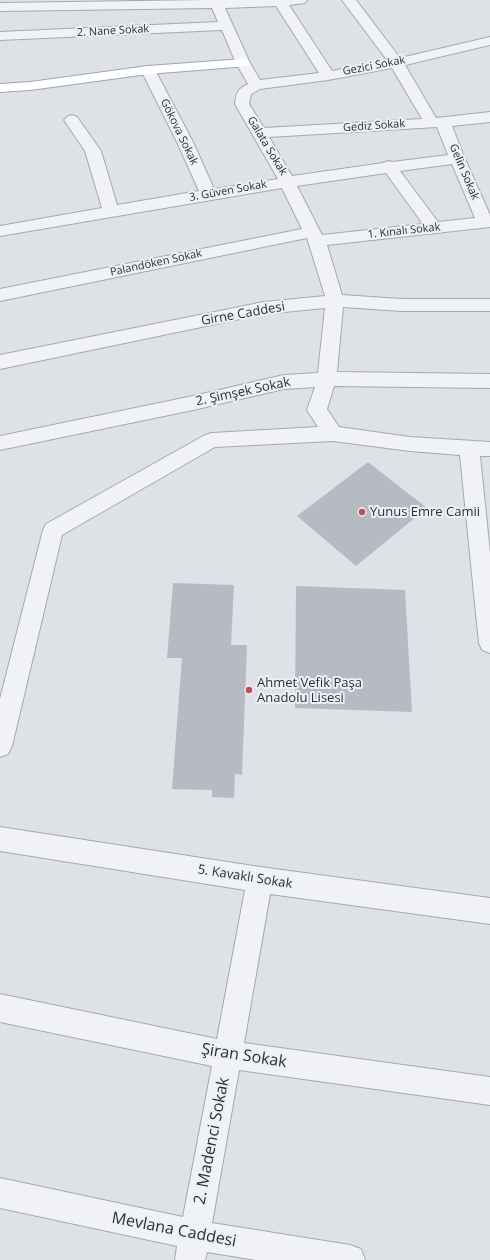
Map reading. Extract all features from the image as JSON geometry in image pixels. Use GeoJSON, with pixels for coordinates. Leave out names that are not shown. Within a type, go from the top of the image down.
{"type":"FeatureCollection","features":[{"type":"Feature","properties":{"kind":"main road"},"geometry":{"type":"LineString","coordinates":[[0,88],[30,86],[148,70],[243,63]]}},
{"type":"Feature","properties":{"kind":"street"},"geometry":{"type":"LineString","coordinates":[[0,7],[300,0]]}},
{"type":"Feature","properties":{"kind":"street","name":"Gelin Sokak"},"geometry":{"type":"LineString","coordinates":[[349,0],[396,62],[437,122],[488,222]]}},
{"type":"Feature","properties":{"kind":"street"},"geometry":{"type":"LineString","coordinates":[[280,1],[328,76]]}},
{"type":"Feature","properties":{"kind":"street"},"geometry":{"type":"LineString","coordinates":[[216,2],[243,63],[256,84]]}},
{"type":"Feature","properties":{"kind":"street","name":"2. Nane Sokak"},"geometry":{"type":"LineString","coordinates":[[0,36],[227,26]]}},
{"type":"Feature","properties":{"kind":"street","name":"Gezici Sokak"},"geometry":{"type":"LineString","coordinates":[[256,84],[328,76],[490,41]]}},
{"type":"Feature","properties":{"kind":"street","name":"Gökova Sokak"},"geometry":{"type":"LineString","coordinates":[[148,70],[185,142],[209,195]]}},
{"type":"Feature","properties":{"kind":"street","name":"Galata Sokak"},"geometry":{"type":"LineString","coordinates":[[256,84],[244,92],[242,104],[287,181],[315,236],[335,300]]}},
{"type":"Feature","properties":{"kind":"street","name":"Gediz Sokak"},"geometry":{"type":"LineString","coordinates":[[258,133],[437,122],[490,117]]}},
{"type":"Feature","properties":{"kind":"street"},"geometry":{"type":"LineString","coordinates":[[72,120],[93,151],[111,212]]}},
{"type":"Feature","properties":{"kind":"street","name":"3. Güven Sokak"},"geometry":{"type":"LineString","coordinates":[[0,231],[287,181],[389,166],[457,159]]}},
{"type":"Feature","properties":{"kind":"street"},"geometry":{"type":"LineString","coordinates":[[389,166],[434,228]]}},
{"type":"Feature","properties":{"kind":"street","name":"1. Kınalı Sokak"},"geometry":{"type":"LineString","coordinates":[[315,236],[434,228],[488,222]]}},
{"type":"Feature","properties":{"kind":"street","name":"Palandöken Sokak"},"geometry":{"type":"LineString","coordinates":[[0,295],[315,236]]}},
{"type":"Feature","properties":{"kind":"street"},"geometry":{"type":"LineString","coordinates":[[333,434],[317,410],[327,379],[335,300]]}},
{"type":"Feature","properties":{"kind":"street","name":"Girne Caddesi"},"geometry":{"type":"LineString","coordinates":[[0,362],[264,308],[335,300],[401,305],[490,305]]}},
{"type":"Feature","properties":{"kind":"street","name":"2. Şimşek Sokak"},"geometry":{"type":"LineString","coordinates":[[0,443],[193,403],[284,382],[327,379],[490,381]]}},
{"type":"Feature","properties":{"kind":"street"},"geometry":{"type":"LineString","coordinates":[[0,746],[53,530],[212,440],[333,434],[410,444],[490,449]]}},
{"type":"Feature","properties":{"kind":"street"},"geometry":{"type":"LineString","coordinates":[[469,448],[482,505],[490,643]]}},
{"type":"Feature","properties":{"kind":"street","name":"5. Kavaklı Sokak"},"geometry":{"type":"LineString","coordinates":[[0,839],[260,880],[490,912]]}},
{"type":"Feature","properties":{"kind":"street","name":"2. Madenci Sokak"},"geometry":{"type":"LineString","coordinates":[[192,1248],[260,880]]}},
{"type":"Feature","properties":{"kind":"street","name":"Şiran Sokak"},"geometry":{"type":"LineString","coordinates":[[0,1008],[228,1055],[490,1091]]}},
{"type":"Feature","properties":{"kind":"street","name":"Mevlana Caddesi"},"geometry":{"type":"LineString","coordinates":[[0,1193],[192,1248],[350,1260]]}},
{"type":"Feature","properties":{"kind":"building","name":"Yunus Emre Camii"},"geometry":{"type":"Polygon","coordinates":[[[368,462],[427,508],[356,566],[297,516],[368,462]]]}},
{"type":"Feature","properties":{"kind":"building"},"geometry":{"type":"Polygon","coordinates":[[[173,583],[234,585],[231,645],[247,645],[242,775],[235,774],[234,798],[212,797],[212,790],[172,789],[182,658],[167,658],[173,583]]]}},
{"type":"Feature","properties":{"kind":"building"},"geometry":{"type":"Polygon","coordinates":[[[296,586],[405,590],[412,712],[295,708],[296,586]]]}},
{"type":"Feature","properties":{"kind":"place","name":"Yunus Emre Camii"},"geometry":{"type":"Point","coordinates":[362,512]}},
{"type":"Feature","properties":{"kind":"place","name":"Ahmet Vefik Paşa Anadolu Lisesi"},"geometry":{"type":"Point","coordinates":[249,690]}}]}
